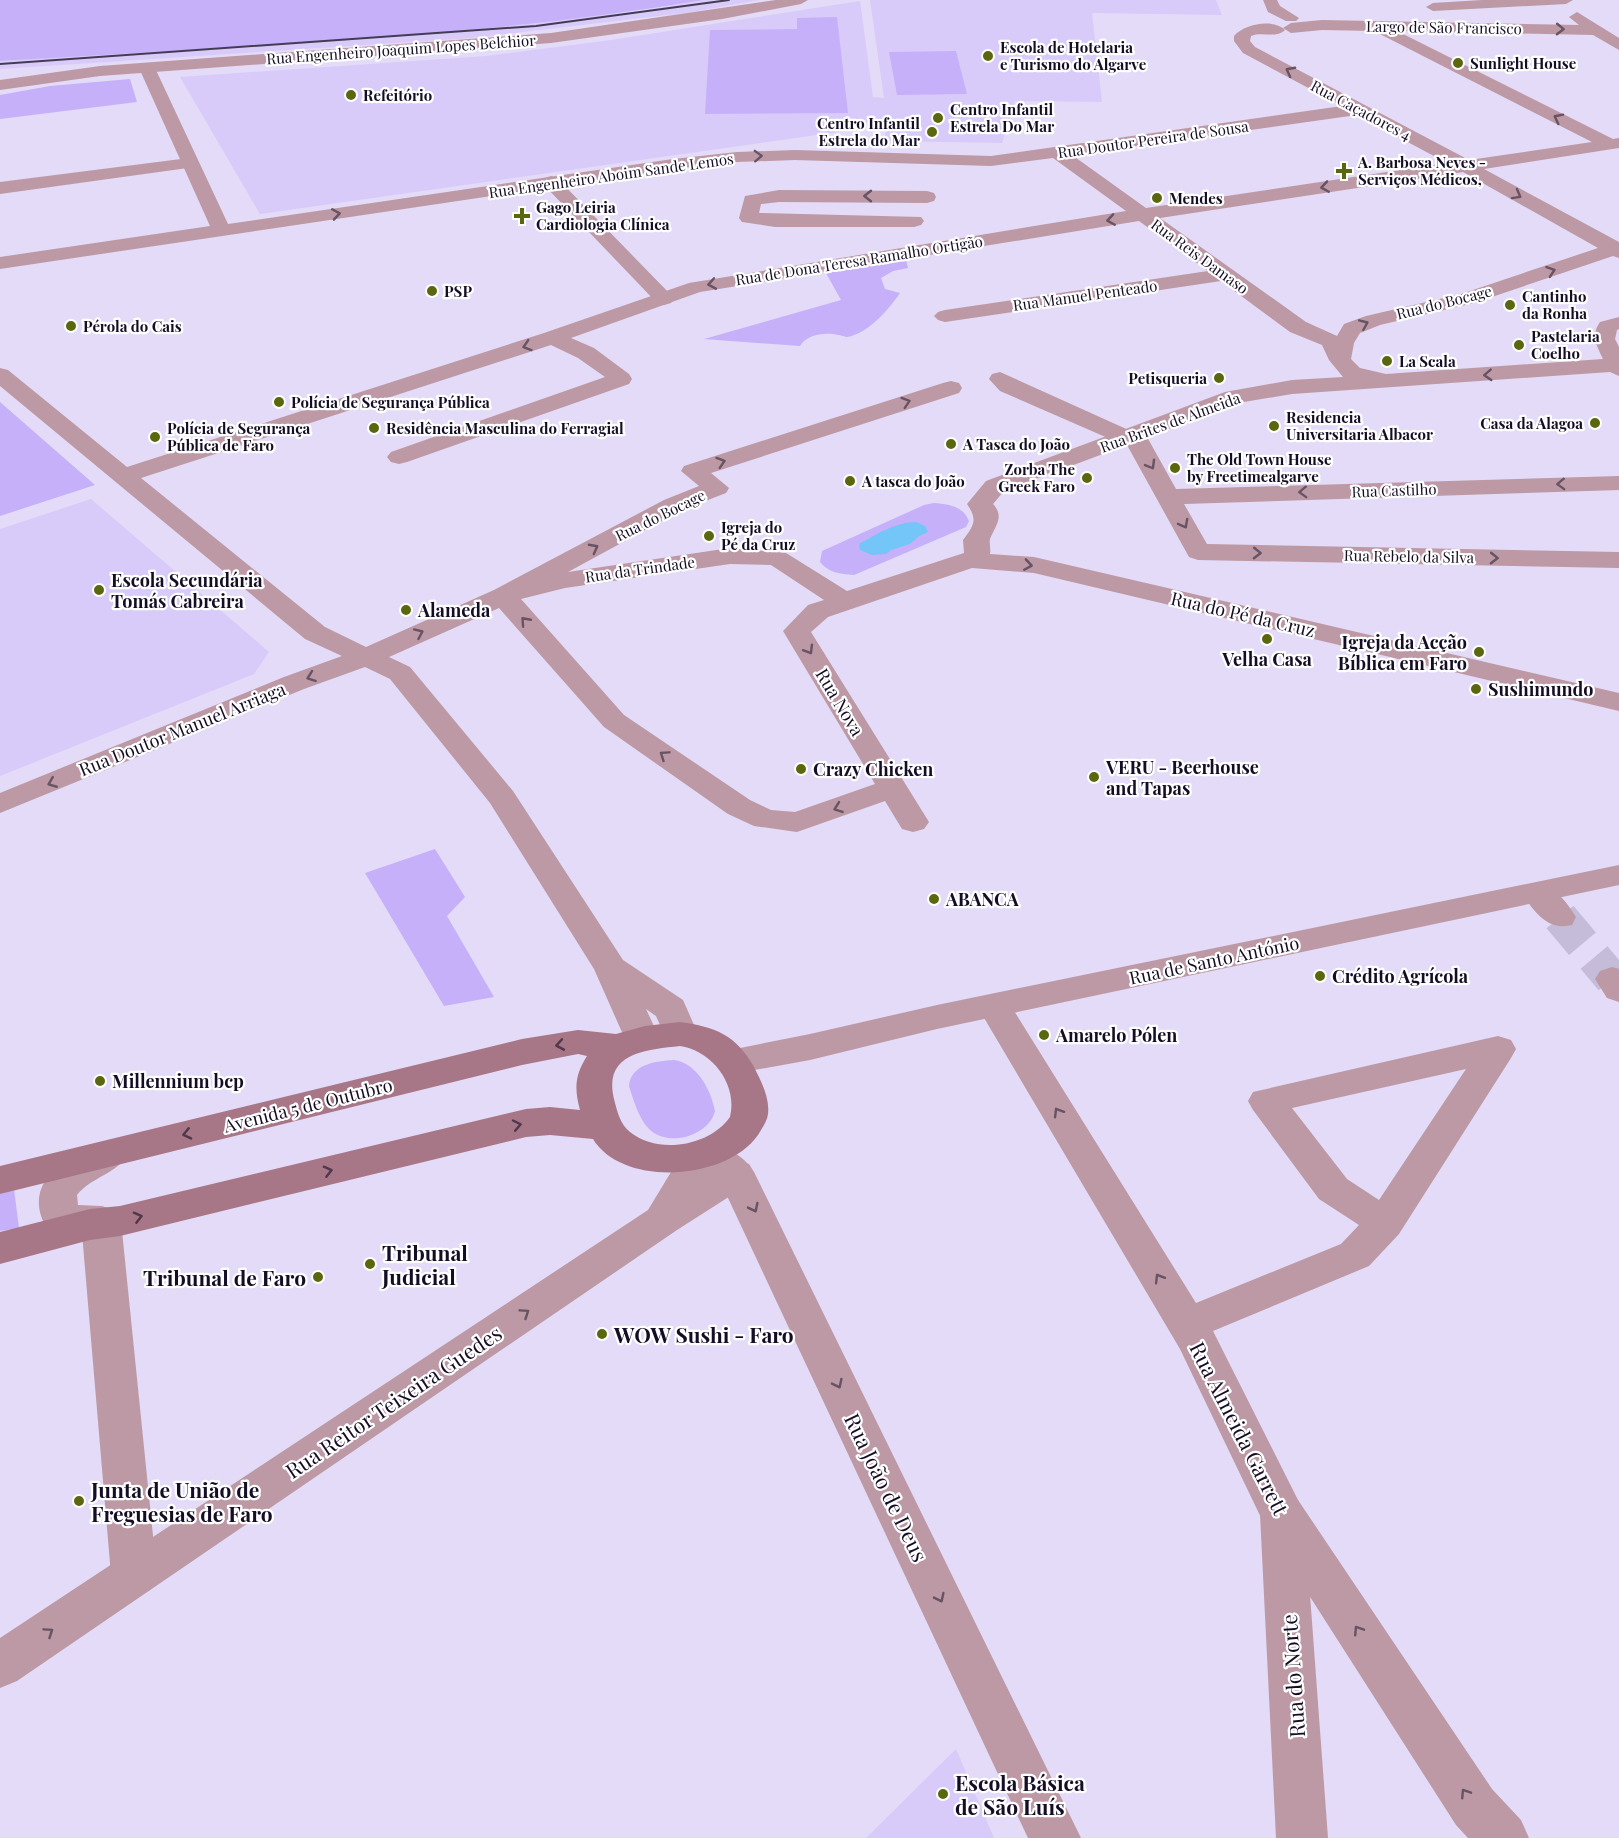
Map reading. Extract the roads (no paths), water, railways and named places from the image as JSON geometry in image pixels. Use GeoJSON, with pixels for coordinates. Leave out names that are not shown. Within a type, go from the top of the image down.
{"type":"FeatureCollection","features":[{"type":"Feature","properties":{"kind":"main road"},"geometry":{"type":"LineString","coordinates":[[680,1034],[703,1039],[718,1046],[740,1077],[751,1109],[743,1127],[725,1144],[719,1164],[661,1159],[639,1154],[614,1141],[605,1126],[592,1090],[592,1081],[599,1063],[630,1043],[680,1034]]}},
{"type":"Feature","properties":{"kind":"main road","name":"Avenida 5 de Outubro"},"geometry":{"type":"LineString","coordinates":[[0,1180],[541,1048],[588,1042],[630,1043]]}},
{"type":"Feature","properties":{"kind":"main road"},"geometry":{"type":"LineString","coordinates":[[0,1248],[24,1244],[101,1221],[120,1221],[526,1123],[550,1121],[605,1126]]}},
{"type":"Feature","properties":{"kind":"street","name":"Rua Engenheiro Joaquim Lopes Belchior"},"geometry":{"type":"LineString","coordinates":[[0,85],[40,78],[147,68],[550,38],[722,14],[801,0]]}},
{"type":"Feature","properties":{"kind":"street"},"geometry":{"type":"LineString","coordinates":[[1270,0],[1273,9],[1291,22]]}},
{"type":"Feature","properties":{"kind":"street"},"geometry":{"type":"LineString","coordinates":[[1551,0],[1619,45]]}},
{"type":"Feature","properties":{"kind":"street","name":"Largo de São Francisco"},"geometry":{"type":"LineString","coordinates":[[1422,7],[1566,0]]}},
{"type":"Feature","properties":{"kind":"street","name":"Largo de São Francisco"},"geometry":{"type":"LineString","coordinates":[[1291,22],[1363,10]]}},
{"type":"Feature","properties":{"kind":"street"},"geometry":{"type":"LineString","coordinates":[[1251,16],[1261,15],[1291,22]]}},
{"type":"Feature","properties":{"kind":"street","name":"Largo de São Francisco"},"geometry":{"type":"LineString","coordinates":[[1291,22],[1311,25],[1596,30]]}},
{"type":"Feature","properties":{"kind":"street","name":"Rua Caçadores 4"},"geometry":{"type":"LineString","coordinates":[[1291,22],[1245,32],[1242,41],[1249,50],[1617,250]]}},
{"type":"Feature","properties":{"kind":"street"},"geometry":{"type":"LineString","coordinates":[[1375,26],[1615,143]]}},
{"type":"Feature","properties":{"kind":"street"},"geometry":{"type":"LineString","coordinates":[[0,263],[222,231],[147,68]]}},
{"type":"Feature","properties":{"kind":"street","name":"Rua Doutor Pereira de Sousa"},"geometry":{"type":"LineString","coordinates":[[946,160],[991,160],[1057,152],[1360,109]]}},
{"type":"Feature","properties":{"kind":"street","name":"Rua de Dona Teresa Ramalho Ortigão"},"geometry":{"type":"LineString","coordinates":[[122,476],[552,338],[696,287],[1145,214],[1615,143]]}},
{"type":"Feature","properties":{"kind":"street","name":"Rua Engenheiro Aboim Sande Lemos"},"geometry":{"type":"LineString","coordinates":[[222,231],[673,164],[737,157],[835,150],[946,160]]}},
{"type":"Feature","properties":{"kind":"street","name":"Rua Reis Damaso"},"geometry":{"type":"LineString","coordinates":[[1057,152],[1298,327],[1331,341],[1340,360]]}},
{"type":"Feature","properties":{"kind":"street"},"geometry":{"type":"LineString","coordinates":[[899,254],[946,160]]}},
{"type":"Feature","properties":{"kind":"street"},"geometry":{"type":"LineString","coordinates":[[0,188],[189,163]]}},
{"type":"Feature","properties":{"kind":"street"},"geometry":{"type":"LineString","coordinates":[[551,182],[664,298]]}},
{"type":"Feature","properties":{"kind":"street"},"geometry":{"type":"LineString","coordinates":[[914,221],[775,221],[749,218],[752,200],[779,196],[927,196]]}},
{"type":"Feature","properties":{"kind":"street","name":"Rua do Bocage"},"geometry":{"type":"LineString","coordinates":[[1340,360],[1343,343],[1352,329],[1372,320],[1467,299],[1617,250]]}},
{"type":"Feature","properties":{"kind":"street","name":"Rua Manuel Penteado"},"geometry":{"type":"LineString","coordinates":[[945,316],[1226,274]]}},
{"type":"Feature","properties":{"kind":"street"},"geometry":{"type":"LineString","coordinates":[[1617,360],[1604,339],[1607,326],[1619,322]]}},
{"type":"Feature","properties":{"kind":"street"},"geometry":{"type":"LineString","coordinates":[[399,458],[621,379],[586,353],[552,338]]}},
{"type":"Feature","properties":{"kind":"street"},"geometry":{"type":"LineString","coordinates":[[1340,360],[1352,373],[1386,381]]}},
{"type":"Feature","properties":{"kind":"street","name":"Rua Brites de Almeida"},"geometry":{"type":"LineString","coordinates":[[976,558],[978,548],[976,540],[985,532],[987,521],[986,511],[979,504],[995,486],[1233,397],[1292,387],[1386,381],[1617,360]]}},
{"type":"Feature","properties":{"kind":"street"},"geometry":{"type":"LineString","coordinates":[[0,375],[315,633],[400,673],[502,798],[611,968],[630,1043]]}},
{"type":"Feature","properties":{"kind":"street"},"geometry":{"type":"LineString","coordinates":[[1000,379],[1008,386],[1129,436],[1169,497]]}},
{"type":"Feature","properties":{"kind":"street","name":"Rua do Bocage"},"geometry":{"type":"LineString","coordinates":[[366,657],[503,596],[674,505],[717,488],[693,471],[951,388]]}},
{"type":"Feature","properties":{"kind":"street","name":"Rua Castilho"},"geometry":{"type":"LineString","coordinates":[[1169,497],[1619,483]]}},
{"type":"Feature","properties":{"kind":"street","name":"Rua Rebelo da Silva"},"geometry":{"type":"LineString","coordinates":[[1169,497],[1198,552],[1619,560]]}},
{"type":"Feature","properties":{"kind":"street","name":"Rua da Trindade"},"geometry":{"type":"LineString","coordinates":[[503,596],[564,580],[730,556],[777,558],[844,601]]}},
{"type":"Feature","properties":{"kind":"street"},"geometry":{"type":"LineString","coordinates":[[844,601],[976,558]]}},
{"type":"Feature","properties":{"kind":"street","name":"Rua do Pé da Cruz"},"geometry":{"type":"LineString","coordinates":[[976,558],[973,560],[1034,565],[1619,702]]}},
{"type":"Feature","properties":{"kind":"street"},"geometry":{"type":"LineString","coordinates":[[503,596],[614,721],[739,807],[765,819],[797,822],[893,788]]}},
{"type":"Feature","properties":{"kind":"street","name":"Rua Nova"},"geometry":{"type":"LineString","coordinates":[[844,601],[818,611],[797,631],[913,822]]}},
{"type":"Feature","properties":{"kind":"street","name":"Rua Doutor Manuel Arriaga"},"geometry":{"type":"LineString","coordinates":[[0,804],[294,683],[366,657]]}},
{"type":"Feature","properties":{"kind":"street","name":"Rua de Santo António"},"geometry":{"type":"LineString","coordinates":[[740,1077],[810,1047],[994,1006],[1549,905],[1619,875]]}},
{"type":"Feature","properties":{"kind":"street"},"geometry":{"type":"LineString","coordinates":[[611,968],[671,1009],[680,1034]]}},
{"type":"Feature","properties":{"kind":"street","name":"Rua Almeida Garrett"},"geometry":{"type":"LineString","coordinates":[[994,1006],[1187,1324],[1282,1514],[1474,1808],[1503,1838]]}},
{"type":"Feature","properties":{"kind":"street"},"geometry":{"type":"LineString","coordinates":[[1187,1324],[1355,1255],[1385,1222],[1498,1049],[1266,1101],[1333,1188],[1385,1222]]}},
{"type":"Feature","properties":{"kind":"street"},"geometry":{"type":"LineString","coordinates":[[113,1152],[70,1177],[58,1192],[60,1214],[84,1222],[101,1221],[134,1575]]}},
{"type":"Feature","properties":{"kind":"street","name":"Rua Reitor Teixeira Guedes"},"geometry":{"type":"LineString","coordinates":[[0,1665],[662,1221],[719,1164]]}},
{"type":"Feature","properties":{"kind":"street","name":"Rua João de Deus"},"geometry":{"type":"LineString","coordinates":[[719,1164],[1055,1838]]}},
{"type":"Feature","properties":{"kind":"street","name":"Rua do Norte"},"geometry":{"type":"LineString","coordinates":[[1282,1514],[1302,1838]]}},
{"type":"Feature","properties":{"kind":"water"},"geometry":{"type":"Polygon","coordinates":[[[916,522],[925,526],[928,532],[910,544],[886,554],[872,555],[860,550],[859,544],[879,533],[901,524],[916,522]]]}},
{"type":"Feature","properties":{"kind":"tunnel"},"geometry":{"type":"LineString","coordinates":[[1560,917],[1612,979]]}},
{"type":"Feature","properties":{"kind":"railway"},"geometry":{"type":"LineString","coordinates":[[0,64],[536,26],[729,0]]}},
{"type":"Feature","properties":{"kind":"place","name":"Escola de Hotelaria e Turismo do Algarve"},"geometry":{"type":"Point","coordinates":[988,56]}},
{"type":"Feature","properties":{"kind":"place","name":"Sunlight House"},"geometry":{"type":"Point","coordinates":[1458,63]}},
{"type":"Feature","properties":{"kind":"place","name":"Refeitório"},"geometry":{"type":"Point","coordinates":[351,95]}},
{"type":"Feature","properties":{"kind":"place","name":"Centro Infantil Estrela Do Mar"},"geometry":{"type":"Point","coordinates":[938,118]}},
{"type":"Feature","properties":{"kind":"place","name":"Centro Infantil Estrela do Mar"},"geometry":{"type":"Point","coordinates":[932,132]}},
{"type":"Feature","properties":{"kind":"place","name":"A. Barbosa Neves - Serviços Médicos,"},"geometry":{"type":"Point","coordinates":[1344,171]}},
{"type":"Feature","properties":{"kind":"place","name":"Mendes"},"geometry":{"type":"Point","coordinates":[1157,198]}},
{"type":"Feature","properties":{"kind":"place","name":"Gago Leiria Cardiologia Clínica"},"geometry":{"type":"Point","coordinates":[522,216]}},
{"type":"Feature","properties":{"kind":"place","name":"PSP"},"geometry":{"type":"Point","coordinates":[432,291]}},
{"type":"Feature","properties":{"kind":"place","name":"Cantinho da Ronha"},"geometry":{"type":"Point","coordinates":[1510,305]}},
{"type":"Feature","properties":{"kind":"place","name":"Pérola do Cais"},"geometry":{"type":"Point","coordinates":[71,326]}},
{"type":"Feature","properties":{"kind":"place","name":"Pastelaria Coelho"},"geometry":{"type":"Point","coordinates":[1519,345]}},
{"type":"Feature","properties":{"kind":"place","name":"La Scala"},"geometry":{"type":"Point","coordinates":[1387,361]}},
{"type":"Feature","properties":{"kind":"place","name":"Petisqueria"},"geometry":{"type":"Point","coordinates":[1219,378]}},
{"type":"Feature","properties":{"kind":"place","name":"Polícia de Segurança Pública"},"geometry":{"type":"Point","coordinates":[279,402]}},
{"type":"Feature","properties":{"kind":"place","name":"Casa da Alagoa"},"geometry":{"type":"Point","coordinates":[1595,423]}},
{"type":"Feature","properties":{"kind":"place","name":"Residencia Universitaria Albacor"},"geometry":{"type":"Point","coordinates":[1274,426]}},
{"type":"Feature","properties":{"kind":"place","name":"Residência Masculina do Ferragial"},"geometry":{"type":"Point","coordinates":[374,428]}},
{"type":"Feature","properties":{"kind":"place","name":"Polícia de Segurança Pública de Faro"},"geometry":{"type":"Point","coordinates":[155,437]}},
{"type":"Feature","properties":{"kind":"place","name":"A Tasca do João"},"geometry":{"type":"Point","coordinates":[951,444]}},
{"type":"Feature","properties":{"kind":"place","name":"The Old Town House by Freetimealgarve"},"geometry":{"type":"Point","coordinates":[1175,468]}},
{"type":"Feature","properties":{"kind":"place","name":"Zorba The Greek Faro"},"geometry":{"type":"Point","coordinates":[1087,478]}},
{"type":"Feature","properties":{"kind":"place","name":"A tasca do João"},"geometry":{"type":"Point","coordinates":[850,481]}},
{"type":"Feature","properties":{"kind":"place","name":"Igreja do Pé da Cruz"},"geometry":{"type":"Point","coordinates":[709,536]}},
{"type":"Feature","properties":{"kind":"place","name":"Escola Secundária Tomás Cabreira"},"geometry":{"type":"Point","coordinates":[99,590]}},
{"type":"Feature","properties":{"kind":"place","name":"Alameda"},"geometry":{"type":"Point","coordinates":[406,610]}},
{"type":"Feature","properties":{"kind":"place","name":"Velha Casa"},"geometry":{"type":"Point","coordinates":[1267,639]}},
{"type":"Feature","properties":{"kind":"place","name":"Igreja da Acção Bíblica em Faro"},"geometry":{"type":"Point","coordinates":[1479,652]}},
{"type":"Feature","properties":{"kind":"place","name":"Sushimundo"},"geometry":{"type":"Point","coordinates":[1476,689]}},
{"type":"Feature","properties":{"kind":"place","name":"Crazy Chicken"},"geometry":{"type":"Point","coordinates":[801,769]}},
{"type":"Feature","properties":{"kind":"place","name":"VERU - Beerhouse and Tapas"},"geometry":{"type":"Point","coordinates":[1094,777]}},
{"type":"Feature","properties":{"kind":"place","name":"ABANCA"},"geometry":{"type":"Point","coordinates":[934,899]}},
{"type":"Feature","properties":{"kind":"place","name":"Crédito Agrícola"},"geometry":{"type":"Point","coordinates":[1320,976]}},
{"type":"Feature","properties":{"kind":"place","name":"Amarelo Pólen"},"geometry":{"type":"Point","coordinates":[1044,1035]}},
{"type":"Feature","properties":{"kind":"place","name":"Millennium bcp"},"geometry":{"type":"Point","coordinates":[100,1081]}},
{"type":"Feature","properties":{"kind":"place","name":"Tribunal Judicial"},"geometry":{"type":"Point","coordinates":[370,1264]}},
{"type":"Feature","properties":{"kind":"place","name":"Tribunal de Faro"},"geometry":{"type":"Point","coordinates":[318,1277]}},
{"type":"Feature","properties":{"kind":"place","name":"WOW Sushi - Faro"},"geometry":{"type":"Point","coordinates":[602,1334]}},
{"type":"Feature","properties":{"kind":"place","name":"Junta de União de Freguesias de Faro"},"geometry":{"type":"Point","coordinates":[79,1501]}},
{"type":"Feature","properties":{"kind":"place","name":"Escola Básica de São Luís"},"geometry":{"type":"Point","coordinates":[943,1794]}}]}
